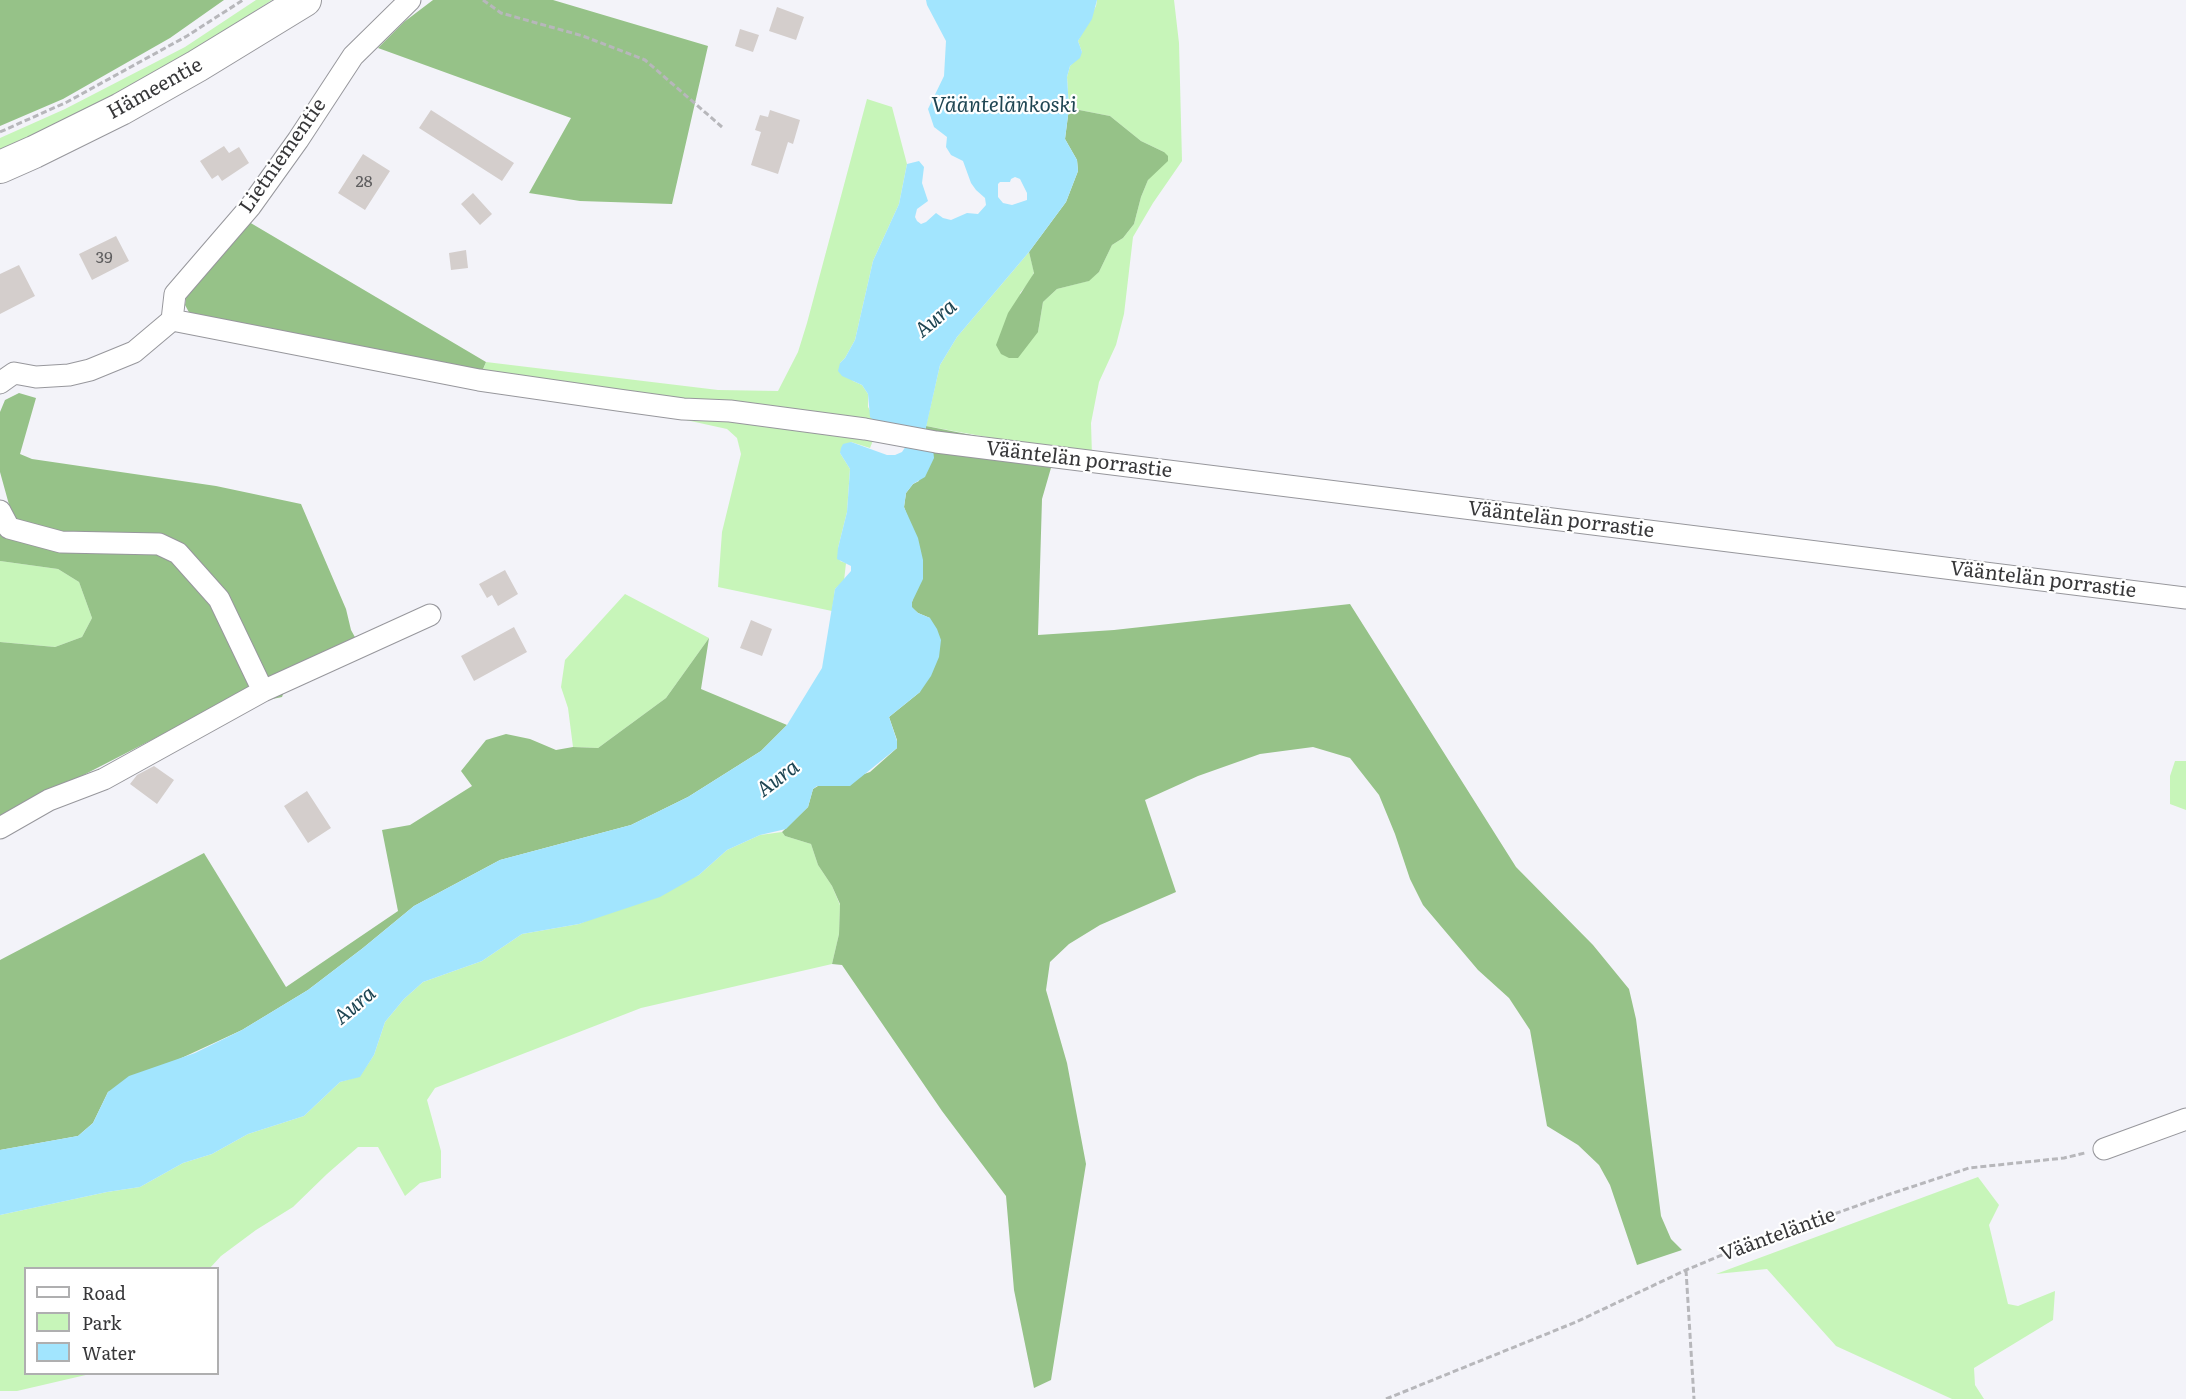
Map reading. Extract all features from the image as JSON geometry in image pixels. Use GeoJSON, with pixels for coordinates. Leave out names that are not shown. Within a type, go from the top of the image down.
{"type":"FeatureCollection","features":[{"type":"Feature","properties":{"kind":"highway","name":"Hämeentie"},"geometry":{"type":"LineString","coordinates":[[0,167],[121,109],[305,0]]}},
{"type":"Feature","properties":{"kind":"street","name":"Lietniementie"},"geometry":{"type":"LineString","coordinates":[[172,320],[175,294],[250,207],[298,140],[353,56],[410,0]]}},
{"type":"Feature","properties":{"kind":"street"},"geometry":{"type":"LineString","coordinates":[[0,383],[14,373],[69,375],[90,369],[134,352],[172,320]]}},
{"type":"Feature","properties":{"kind":"street","name":"Vääntelän porrastie"},"geometry":{"type":"LineString","coordinates":[[172,320],[479,380],[672,407],[730,411],[865,429],[936,442],[2186,598]]}},
{"type":"Feature","properties":{"kind":"street"},"geometry":{"type":"LineString","coordinates":[[0,511],[9,528],[62,542],[159,544],[178,552],[219,599],[263,691]]}},
{"type":"Feature","properties":{"kind":"street"},"geometry":{"type":"LineString","coordinates":[[0,828],[49,800],[104,779],[263,691],[430,615]]}},
{"type":"Feature","properties":{"kind":"street"},"geometry":{"type":"LineString","coordinates":[[2104,1149],[2186,1119]]}},
{"type":"Feature","properties":{"kind":"path"},"geometry":{"type":"LineString","coordinates":[[0,132],[67,102],[187,36],[243,0]]}},
{"type":"Feature","properties":{"kind":"path"},"geometry":{"type":"LineString","coordinates":[[483,0],[501,13],[583,36],[645,60],[722,127]]}},
{"type":"Feature","properties":{"kind":"path","name":"Väänteläntie"},"geometry":{"type":"LineString","coordinates":[[1386,1399],[1576,1322],[1734,1250],[1865,1203],[1970,1168],[2064,1158],[2104,1149]]}},
{"type":"Feature","properties":{"kind":"path"},"geometry":{"type":"LineString","coordinates":[[1686,1270],[1694,1399]]}},
{"type":"Feature","properties":{"kind":"green space"},"geometry":{"type":"Polygon","coordinates":[[[0,0],[224,0],[170,38],[63,99],[0,126],[0,0]]]}},
{"type":"Feature","properties":{"kind":"green space"},"geometry":{"type":"Polygon","coordinates":[[[256,0],[272,0],[189,54],[66,122],[0,150],[0,138],[65,109],[185,47],[256,0]]]}},
{"type":"Feature","properties":{"kind":"green space"},"geometry":{"type":"Polygon","coordinates":[[[433,0],[553,0],[708,46],[672,204],[580,201],[529,193],[571,118],[378,48],[404,22],[433,0]]]}},
{"type":"Feature","properties":{"kind":"green space"},"geometry":{"type":"Polygon","coordinates":[[[1097,0],[1174,0],[1179,43],[1182,161],[1133,237],[1124,314],[1116,345],[1099,382],[1091,423],[1092,456],[926,426],[940,365],[957,337],[1029,252],[1034,272],[1031,280],[1020,293],[1038,332],[1043,302],[1057,289],[1088,281],[1099,272],[1112,245],[1123,238],[1134,224],[1148,180],[1164,152],[1141,141],[1110,116],[1069,108],[1067,77],[1070,66],[1082,52],[1078,41],[1097,0]]]}},
{"type":"Feature","properties":{"kind":"green space"},"geometry":{"type":"Polygon","coordinates":[[[867,99],[892,107],[907,164],[899,204],[873,261],[855,340],[840,363],[853,381],[862,385],[868,394],[868,407],[879,425],[870,448],[851,442],[840,453],[850,469],[847,512],[838,548],[840,561],[846,563],[844,581],[835,589],[832,611],[718,587],[722,532],[741,454],[737,438],[727,429],[631,408],[478,384],[486,362],[718,390],[778,391],[798,352],[807,323],[867,99]]]}},
{"type":"Feature","properties":{"kind":"green space"},"geometry":{"type":"Polygon","coordinates":[[[1069,108],[1110,116],[1141,141],[1164,152],[1168,156],[1168,161],[1148,180],[1134,224],[1123,238],[1112,245],[1099,272],[1089,281],[1057,289],[1043,302],[1038,332],[1018,358],[1009,358],[1001,354],[996,345],[1008,313],[1034,273],[1029,252],[1066,202],[1078,171],[1077,160],[1065,139],[1069,108]]]}},
{"type":"Feature","properties":{"kind":"green space"},"geometry":{"type":"Polygon","coordinates":[[[249,222],[486,362],[481,374],[191,316],[185,305],[187,293],[249,222]]]}},
{"type":"Feature","properties":{"kind":"green space"},"geometry":{"type":"Polygon","coordinates":[[[19,393],[36,398],[20,454],[32,459],[216,486],[301,504],[346,609],[351,630],[361,648],[285,689],[282,697],[202,714],[0,818],[0,642],[55,647],[82,637],[92,618],[79,582],[58,569],[0,561],[0,529],[16,530],[0,472],[0,412],[5,400],[19,393]]]}},
{"type":"Feature","properties":{"kind":"green space"},"geometry":{"type":"Polygon","coordinates":[[[926,426],[997,440],[1031,443],[1055,454],[1042,499],[1038,635],[1114,630],[1350,604],[1516,867],[1593,945],[1629,989],[1636,1019],[1661,1216],[1671,1239],[1682,1250],[1637,1265],[1610,1185],[1599,1165],[1578,1145],[1547,1126],[1530,1030],[1509,998],[1478,970],[1423,905],[1410,879],[1379,795],[1350,758],[1313,747],[1260,754],[1198,776],[1145,800],[1176,892],[1100,925],[1069,944],[1050,962],[1046,990],[1067,1063],[1086,1164],[1051,1380],[1034,1388],[1014,1290],[1006,1196],[942,1111],[842,965],[832,964],[839,934],[840,904],[832,886],[818,865],[811,844],[785,836],[782,832],[808,807],[813,789],[870,772],[897,748],[897,740],[889,717],[920,692],[930,618],[912,608],[914,594],[908,518],[904,507],[906,493],[913,484],[919,481],[926,426]]]}},
{"type":"Feature","properties":{"kind":"green space"},"geometry":{"type":"Polygon","coordinates":[[[0,561],[58,569],[79,582],[92,618],[82,637],[55,647],[0,642],[0,561]]]}},
{"type":"Feature","properties":{"kind":"green space"},"geometry":{"type":"Polygon","coordinates":[[[625,594],[709,638],[666,698],[598,748],[573,747],[568,708],[561,687],[565,660],[625,594]]]}},
{"type":"Feature","properties":{"kind":"green space"},"geometry":{"type":"Polygon","coordinates":[[[709,638],[701,689],[787,725],[761,751],[688,797],[631,825],[500,860],[414,906],[308,990],[242,1030],[108,1092],[93,1123],[78,1136],[0,1150],[0,960],[204,853],[286,987],[398,911],[382,830],[410,825],[472,786],[461,771],[486,740],[506,734],[530,739],[556,750],[573,747],[598,748],[666,698],[709,638]]]}},
{"type":"Feature","properties":{"kind":"green space"},"geometry":{"type":"Polygon","coordinates":[[[2175,761],[2186,761],[2186,810],[2170,804],[2170,776],[2175,761]]]}},
{"type":"Feature","properties":{"kind":"green space"},"geometry":{"type":"Polygon","coordinates":[[[782,832],[785,836],[811,844],[818,865],[832,886],[840,905],[839,934],[832,964],[641,1008],[435,1088],[427,1100],[441,1151],[441,1178],[420,1183],[405,1196],[378,1147],[358,1147],[293,1207],[256,1230],[221,1256],[211,1267],[24,1267],[24,1375],[86,1375],[17,1391],[0,1391],[0,1215],[140,1187],[183,1163],[212,1154],[248,1134],[304,1116],[340,1082],[360,1076],[374,1055],[385,1022],[404,999],[423,982],[482,961],[522,934],[579,924],[699,875],[727,850],[760,835],[782,832]]]}},
{"type":"Feature","properties":{"kind":"green space"},"geometry":{"type":"Polygon","coordinates":[[[1978,1177],[1999,1205],[1989,1225],[2008,1304],[2018,1306],[2055,1291],[2053,1320],[1974,1368],[1975,1385],[1984,1399],[1952,1399],[1836,1346],[1767,1269],[1716,1274],[1978,1177]]]}},
{"type":"Feature","properties":{"kind":"water"},"geometry":{"type":"Polygon","coordinates":[[[926,0],[1097,0],[1092,19],[1078,41],[1082,52],[1080,58],[1070,66],[1067,77],[1069,108],[1065,139],[1077,160],[1078,171],[1066,202],[1029,252],[957,337],[940,365],[925,432],[932,439],[934,458],[925,477],[913,484],[906,493],[904,507],[918,538],[923,560],[923,579],[912,602],[912,607],[918,613],[930,618],[941,640],[939,657],[931,676],[920,692],[889,717],[897,748],[850,786],[817,786],[813,789],[808,807],[786,829],[760,835],[727,850],[699,875],[660,897],[579,924],[522,934],[482,961],[423,982],[404,999],[385,1022],[374,1055],[360,1077],[340,1082],[304,1116],[248,1134],[212,1154],[183,1163],[140,1187],[0,1215],[0,1150],[78,1136],[93,1123],[108,1092],[129,1076],[195,1053],[242,1030],[308,990],[414,906],[500,860],[631,825],[688,797],[761,751],[787,725],[822,668],[835,589],[851,571],[851,566],[837,559],[847,512],[850,469],[840,453],[841,448],[843,444],[851,442],[887,455],[895,455],[902,452],[906,446],[870,417],[868,394],[862,385],[842,376],[838,371],[840,363],[855,340],[873,261],[899,204],[907,164],[919,161],[924,167],[922,183],[928,201],[917,209],[915,217],[921,224],[936,213],[951,220],[967,213],[978,214],[986,205],[985,198],[971,183],[963,161],[951,155],[946,147],[947,137],[934,127],[928,109],[944,76],[946,41],[926,0]],[[1015,177],[1010,182],[998,184],[998,197],[1003,203],[1012,205],[1027,200],[1027,193],[1020,179],[1015,177]]]}},
{"type":"Feature","properties":{"kind":"building"},"geometry":{"type":"Polygon","coordinates":[[[777,7],[804,17],[796,40],[769,31],[777,7]]]}},
{"type":"Feature","properties":{"kind":"building"},"geometry":{"type":"Polygon","coordinates":[[[740,29],[759,35],[753,52],[735,46],[740,29]]]}},
{"type":"Feature","properties":{"kind":"building"},"geometry":{"type":"Polygon","coordinates":[[[431,110],[514,163],[502,181],[419,128],[431,110]]]}},
{"type":"Feature","properties":{"kind":"building"},"geometry":{"type":"Polygon","coordinates":[[[770,110],[800,120],[793,144],[788,142],[778,174],[751,165],[761,132],[755,130],[760,115],[768,117],[770,110]]]}},
{"type":"Feature","properties":{"kind":"building"},"geometry":{"type":"Polygon","coordinates":[[[224,146],[229,153],[239,147],[249,163],[222,181],[218,175],[212,179],[200,161],[224,146]]]}},
{"type":"Feature","properties":{"kind":"building"},"geometry":{"type":"Polygon","coordinates":[[[363,154],[390,171],[365,210],[338,193],[363,154]]]}},
{"type":"Feature","properties":{"kind":"building"},"geometry":{"type":"Polygon","coordinates":[[[473,193],[492,214],[480,225],[461,204],[473,193]]]}},
{"type":"Feature","properties":{"kind":"building"},"geometry":{"type":"Polygon","coordinates":[[[116,236],[129,261],[92,280],[79,254],[116,236]]]}},
{"type":"Feature","properties":{"kind":"building"},"geometry":{"type":"Polygon","coordinates":[[[466,250],[468,268],[451,270],[449,253],[466,250]]]}},
{"type":"Feature","properties":{"kind":"building"},"geometry":{"type":"Polygon","coordinates":[[[19,265],[35,296],[0,314],[0,274],[19,265]]]}},
{"type":"Feature","properties":{"kind":"building"},"geometry":{"type":"Polygon","coordinates":[[[505,570],[518,594],[498,606],[492,595],[487,598],[479,584],[505,570]]]}},
{"type":"Feature","properties":{"kind":"building"},"geometry":{"type":"Polygon","coordinates":[[[751,620],[772,629],[762,656],[740,648],[751,620]]]}},
{"type":"Feature","properties":{"kind":"building"},"geometry":{"type":"Polygon","coordinates":[[[514,627],[527,652],[474,681],[461,656],[514,627]]]}},
{"type":"Feature","properties":{"kind":"building"},"geometry":{"type":"Polygon","coordinates":[[[154,766],[174,780],[157,804],[130,784],[137,775],[154,766]]]}},
{"type":"Feature","properties":{"kind":"building"},"geometry":{"type":"Polygon","coordinates":[[[307,791],[331,828],[308,843],[284,806],[307,791]]]}},
{"type":"Feature","properties":{"kind":"water label","name":"Vääntelänkoski"},"geometry":{"type":"Point","coordinates":[1004,106]}},
{"type":"Feature","properties":{"kind":"water label","name":"Aura"},"geometry":{"type":"Point","coordinates":[936,319]}},
{"type":"Feature","properties":{"kind":"water label","name":"Aura"},"geometry":{"type":"Point","coordinates":[778,779]}},
{"type":"Feature","properties":{"kind":"water label","name":"Aura"},"geometry":{"type":"Point","coordinates":[355,1006]}}]}
